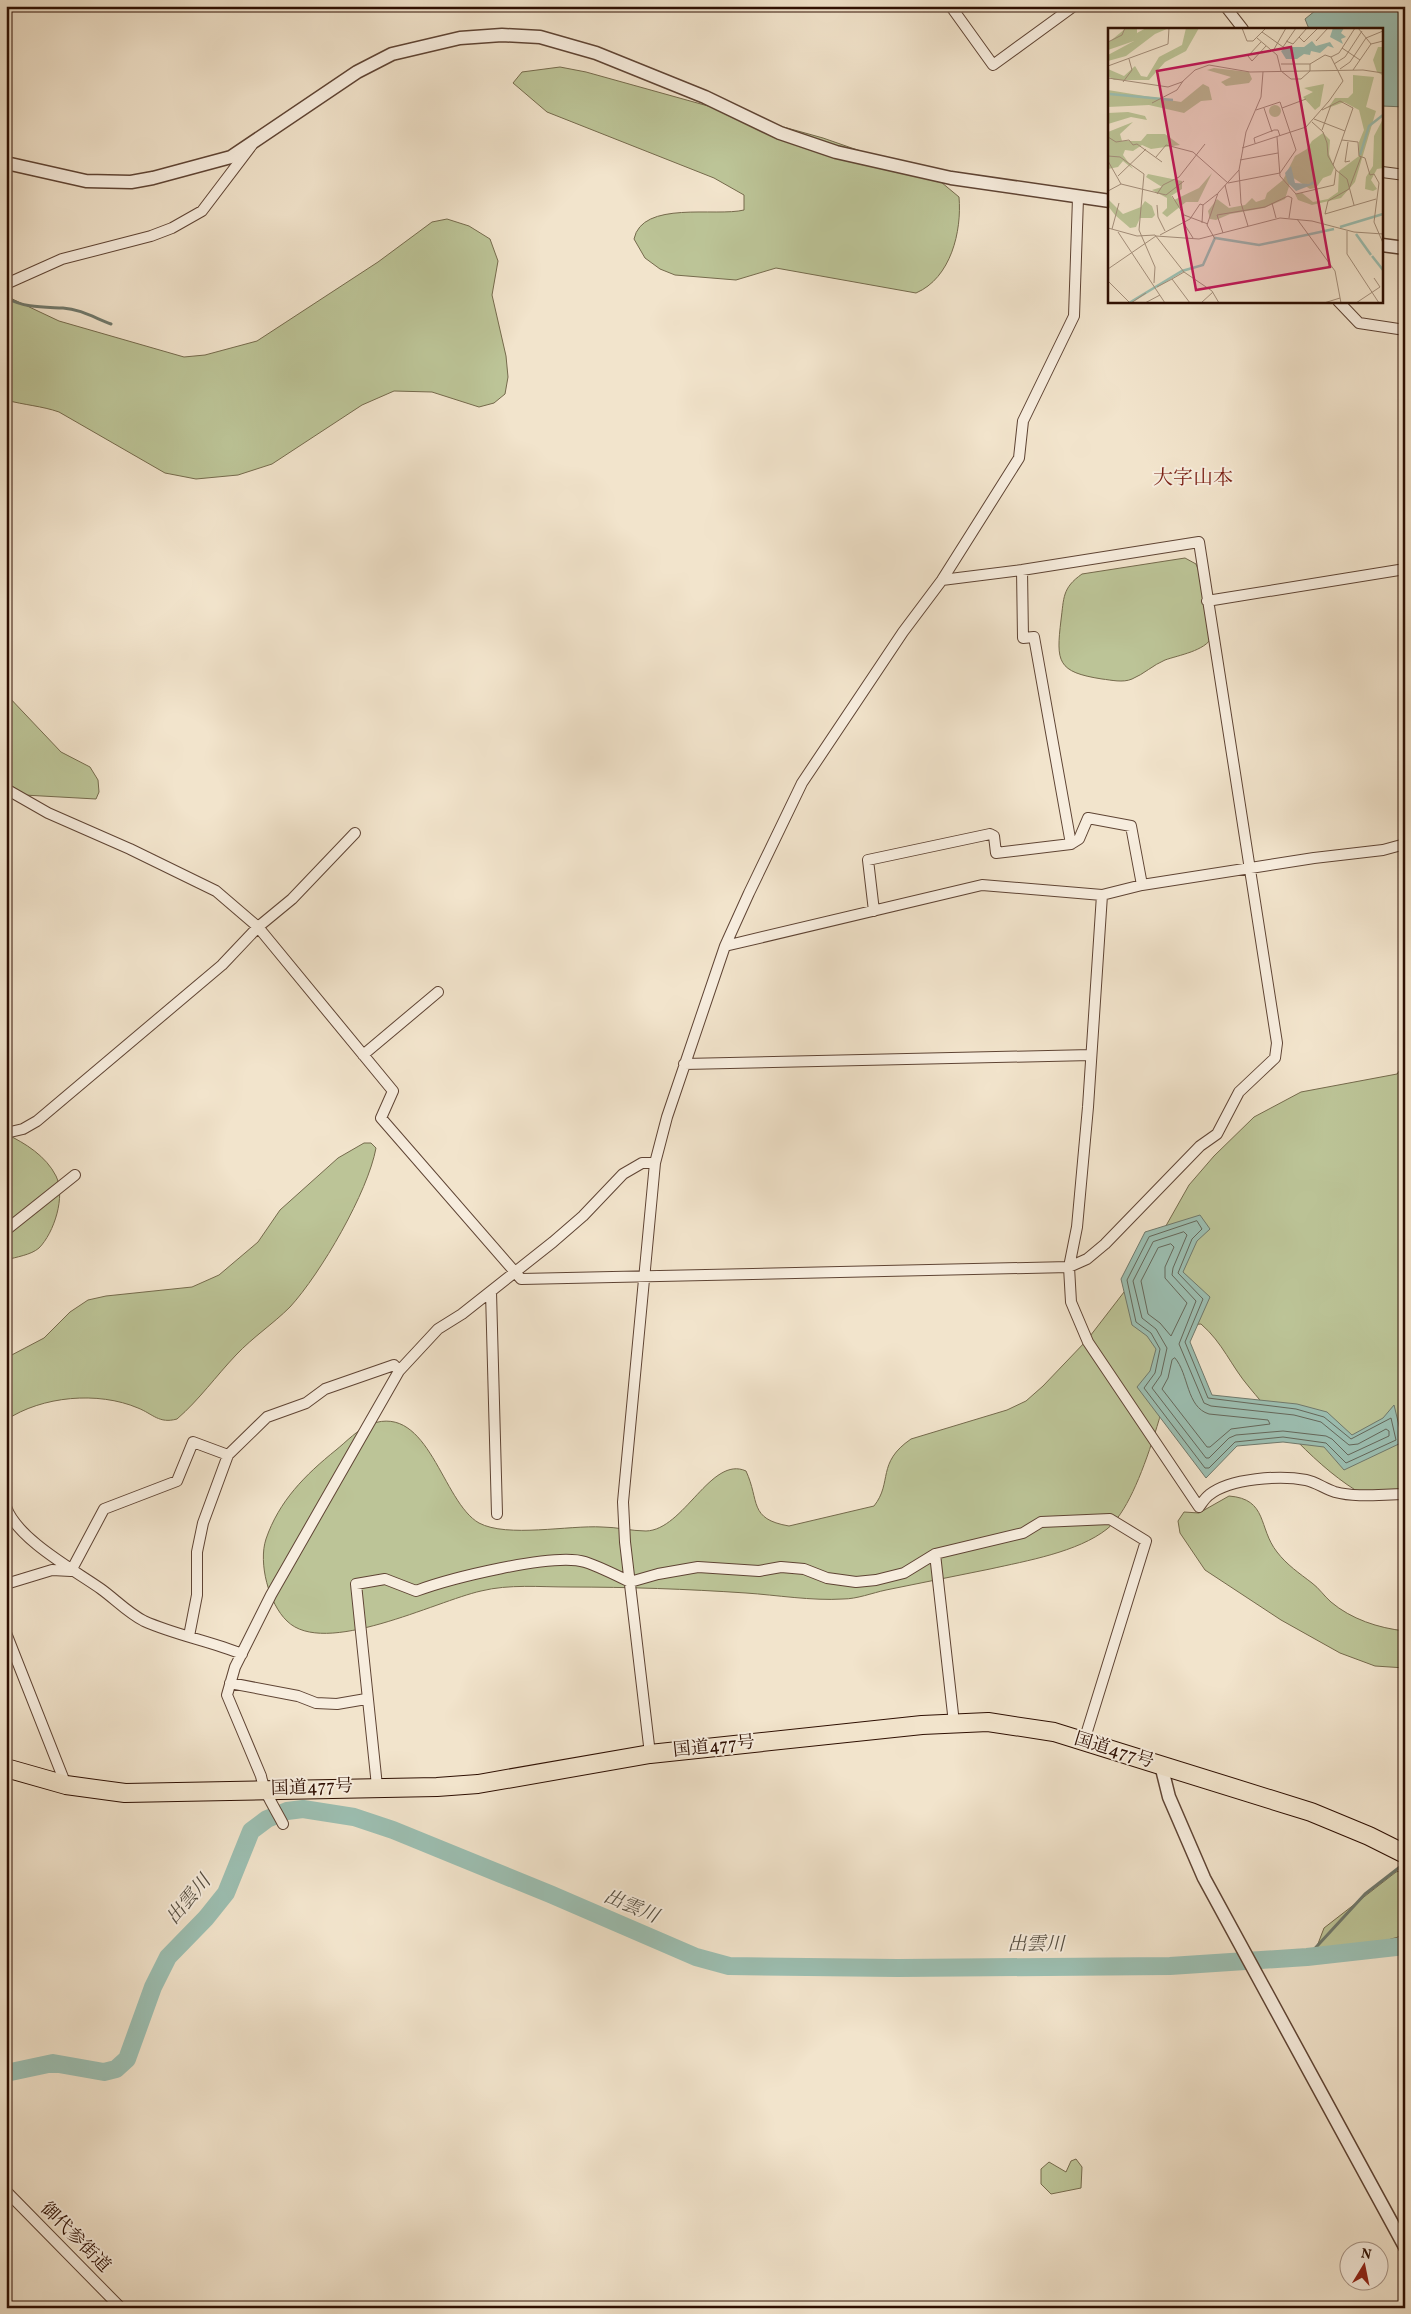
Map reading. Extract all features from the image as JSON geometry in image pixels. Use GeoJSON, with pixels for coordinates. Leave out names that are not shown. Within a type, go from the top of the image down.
{"type":"FeatureCollection","features":[{"type":"Feature","properties":{"kind":"highway","name":"国道477号"},"geometry":{"type":"LineString","coordinates":[[6,1768],[66,1785],[125,1793],[268,1796],[377,1786],[478,1784],[650,1754],[954,1723],[988,1722],[1022,1726],[1084,1741],[1311,1812],[1404,1854]]}},
{"type":"Feature","properties":{"kind":"street"},"geometry":{"type":"LineString","coordinates":[[955,6],[952,8],[993,65],[1074,6]]}},
{"type":"Feature","properties":{"kind":"street"},"geometry":{"type":"LineString","coordinates":[[1225,6],[1242,28]]}},
{"type":"Feature","properties":{"kind":"street"},"geometry":{"type":"LineString","coordinates":[[6,162],[86,181],[131,182],[231,157],[253,144],[357,72],[392,54],[460,38],[502,35],[540,37],[596,53],[705,97],[780,133],[836,152],[951,178],[1078,198],[1108,201]]}},
{"type":"Feature","properties":{"kind":"street"},"geometry":{"type":"LineString","coordinates":[[6,284],[62,259],[151,236],[180,224],[202,211],[253,144]]}},
{"type":"Feature","properties":{"kind":"street"},"geometry":{"type":"LineString","coordinates":[[1384,172],[1405,176]]}},
{"type":"Feature","properties":{"kind":"street"},"geometry":{"type":"LineString","coordinates":[[650,1754],[625,1542],[623,1502],[646,1276],[655,1163],[684,1064],[726,946],[749,892],[802,783],[903,632],[942,580],[1019,458],[1024,420],[1074,316],[1078,198]]}},
{"type":"Feature","properties":{"kind":"street"},"geometry":{"type":"LineString","coordinates":[[1384,245],[1405,248]]}},
{"type":"Feature","properties":{"kind":"street"},"geometry":{"type":"LineString","coordinates":[[1339,302],[1359,323],[1405,330]]}},
{"type":"Feature","properties":{"kind":"street"},"geometry":{"type":"LineString","coordinates":[[6,789],[48,813],[130,848],[216,891],[258,927],[393,1091],[381,1118],[520,1279],[1069,1267],[1086,1259],[1105,1244],[1200,1146],[1217,1134],[1239,1092],[1275,1058],[1277,1043],[1199,542],[1022,570],[942,580]]}},
{"type":"Feature","properties":{"kind":"street"},"geometry":{"type":"LineString","coordinates":[[1207,601],[1405,569]]}},
{"type":"Feature","properties":{"kind":"street"},"geometry":{"type":"LineString","coordinates":[[1022,570],[1023,638],[1034,637],[1071,844]]}},
{"type":"Feature","properties":{"kind":"street"},"geometry":{"type":"LineString","coordinates":[[874,911],[868,860],[990,834],[994,836],[996,853],[1071,844],[1079,839],[1088,818],[1130,826],[1142,886]]}},
{"type":"Feature","properties":{"kind":"street"},"geometry":{"type":"LineString","coordinates":[[6,1133],[23,1129],[37,1121],[222,965],[258,927],[292,899],[355,833]]}},
{"type":"Feature","properties":{"kind":"street"},"geometry":{"type":"LineString","coordinates":[[726,946],[982,885],[1102,895],[1142,886],[1250,868],[1383,850],[1405,844]]}},
{"type":"Feature","properties":{"kind":"street"},"geometry":{"type":"LineString","coordinates":[[1102,895],[1077,1227],[1069,1267],[1071,1302],[1088,1342],[1198,1507],[1209,1495],[1224,1487],[1248,1480],[1279,1478],[1307,1480],[1335,1492],[1355,1495],[1405,1494]]}},
{"type":"Feature","properties":{"kind":"street"},"geometry":{"type":"LineString","coordinates":[[363,1055],[438,992]]}},
{"type":"Feature","properties":{"kind":"street"},"geometry":{"type":"LineString","coordinates":[[684,1064],[1091,1055]]}},
{"type":"Feature","properties":{"kind":"street"},"geometry":{"type":"LineString","coordinates":[[283,1824],[268,1796],[227,1695],[235,1667],[271,1595],[399,1371],[438,1329],[462,1314],[514,1274],[583,1216],[623,1174],[642,1163],[655,1163]]}},
{"type":"Feature","properties":{"kind":"street"},"geometry":{"type":"LineString","coordinates":[[6,1230],[75,1175]]}},
{"type":"Feature","properties":{"kind":"street"},"geometry":{"type":"LineString","coordinates":[[491,1292],[498,1514]]}},
{"type":"Feature","properties":{"kind":"street"},"geometry":{"type":"LineString","coordinates":[[189,1636],[197,1595],[197,1552],[203,1523],[228,1455],[267,1417],[306,1403],[325,1389],[394,1365],[399,1371]]}},
{"type":"Feature","properties":{"kind":"street"},"geometry":{"type":"LineString","coordinates":[[71,1570],[104,1509],[177,1481],[193,1442],[228,1455]]}},
{"type":"Feature","properties":{"kind":"street"},"geometry":{"type":"LineString","coordinates":[[6,1507],[14,1521],[71,1570],[143,1620],[219,1644],[242,1654]]}},
{"type":"Feature","properties":{"kind":"street"},"geometry":{"type":"LineString","coordinates":[[377,1786],[366,1699],[356,1584],[385,1579],[416,1591],[435,1584],[552,1559],[584,1561],[630,1582],[658,1574],[698,1567],[759,1571],[781,1567],[804,1569],[827,1578],[863,1582],[904,1573],[935,1554],[1023,1533],[1041,1522],[1110,1519],[1146,1541],[1084,1741]]}},
{"type":"Feature","properties":{"kind":"street"},"geometry":{"type":"LineString","coordinates":[[935,1554],[954,1723]]}},
{"type":"Feature","properties":{"kind":"street"},"geometry":{"type":"LineString","coordinates":[[6,1584],[52,1570],[71,1570]]}},
{"type":"Feature","properties":{"kind":"street"},"geometry":{"type":"LineString","coordinates":[[6,1632],[66,1785]]}},
{"type":"Feature","properties":{"kind":"street"},"geometry":{"type":"LineString","coordinates":[[230,1683],[298,1696],[316,1703],[336,1704],[366,1699]]}},
{"type":"Feature","properties":{"kind":"street"},"geometry":{"type":"LineString","coordinates":[[1161,1765],[1169,1797],[1204,1878],[1405,2247]]}},
{"type":"Feature","properties":{"kind":"street","name":"御代参街道"},"geometry":{"type":"LineString","coordinates":[[6,2191],[121,2308]]}},
{"type":"Feature","properties":{"kind":"shaded area"},"geometry":{"type":"Polygon","coordinates":[[[560,67],[586,72],[823,138],[935,177],[959,197],[956,238],[946,265],[928,286],[916,293],[776,268],[736,280],[675,275],[660,269],[645,258],[634,239],[640,227],[651,219],[681,212],[732,212],[744,210],[744,195],[714,178],[547,112],[513,83],[522,72],[560,67]]]}},
{"type":"Feature","properties":{"kind":"shaded area"},"geometry":{"type":"Polygon","coordinates":[[[447,219],[469,226],[490,239],[498,261],[492,295],[506,356],[508,377],[505,394],[494,403],[479,407],[432,392],[394,391],[362,405],[272,464],[238,475],[196,479],[165,473],[59,412],[6,400],[6,296],[59,321],[184,357],[205,355],[257,341],[378,262],[432,222],[447,219]]]}},
{"type":"Feature","properties":{"kind":"shaded area"},"geometry":{"type":"Polygon","coordinates":[[[1185,558],[1196,564],[1211,600],[1215,628],[1209,642],[1198,649],[1156,664],[1136,677],[1125,681],[1076,673],[1063,663],[1060,655],[1059,634],[1063,606],[1067,589],[1075,579],[1082,574],[1185,558]]]}},
{"type":"Feature","properties":{"kind":"shaded area"},"geometry":{"type":"Polygon","coordinates":[[[6,694],[61,752],[90,767],[98,780],[99,792],[96,799],[6,794],[6,694]]]}},
{"type":"Feature","properties":{"kind":"shaded area"},"geometry":{"type":"Polygon","coordinates":[[[1405,1063],[1405,1487],[1373,1500],[1338,1478],[1290,1434],[1243,1379],[1209,1331],[1201,1324],[1185,1325],[1155,1434],[1133,1492],[1120,1514],[1107,1529],[1082,1544],[1051,1555],[848,1599],[819,1599],[658,1588],[502,1587],[461,1597],[381,1624],[327,1633],[304,1631],[287,1621],[270,1594],[264,1571],[264,1549],[271,1525],[286,1501],[314,1469],[357,1432],[371,1424],[391,1421],[407,1428],[421,1441],[466,1512],[479,1523],[505,1530],[602,1527],[646,1531],[660,1527],[673,1519],[721,1473],[733,1469],[746,1471],[757,1507],[767,1519],[776,1523],[789,1526],[874,1506],[880,1497],[886,1472],[893,1456],[911,1439],[1007,1410],[1026,1401],[1043,1386],[1087,1340],[1141,1270],[1189,1185],[1214,1156],[1254,1117],[1301,1092],[1397,1074],[1405,1063]]]}},
{"type":"Feature","properties":{"kind":"shaded area"},"geometry":{"type":"Polygon","coordinates":[[[6,1134],[28,1146],[47,1162],[56,1176],[60,1194],[54,1224],[39,1248],[23,1256],[6,1260],[6,1134]]]}},
{"type":"Feature","properties":{"kind":"shaded area"},"geometry":{"type":"Polygon","coordinates":[[[364,1143],[371,1143],[376,1148],[364,1187],[342,1231],[315,1274],[290,1307],[243,1348],[193,1404],[177,1419],[165,1420],[156,1418],[138,1408],[122,1403],[106,1399],[88,1398],[53,1401],[20,1412],[6,1420],[6,1358],[44,1338],[70,1312],[88,1300],[106,1296],[192,1287],[219,1275],[258,1242],[280,1210],[338,1158],[364,1143]]]}},
{"type":"Feature","properties":{"kind":"shaded area"},"geometry":{"type":"Polygon","coordinates":[[[1229,1496],[1241,1498],[1256,1509],[1277,1552],[1293,1569],[1315,1585],[1328,1600],[1365,1622],[1405,1631],[1405,1668],[1375,1666],[1340,1653],[1281,1620],[1205,1570],[1180,1533],[1178,1521],[1184,1512],[1199,1513],[1229,1496]]]}},
{"type":"Feature","properties":{"kind":"shaded area"},"geometry":{"type":"Polygon","coordinates":[[[1405,1869],[1405,1935],[1381,1942],[1316,1949],[1324,1928],[1396,1872],[1405,1869]]]}},
{"type":"Feature","properties":{"kind":"shaded area"},"geometry":{"type":"Polygon","coordinates":[[[1076,2159],[1082,2167],[1081,2188],[1051,2194],[1041,2184],[1041,2169],[1049,2162],[1066,2172],[1071,2161],[1076,2159]]]}},
{"type":"Feature","properties":{"kind":"water"},"geometry":{"type":"Polygon","coordinates":[[[1321,6],[1405,6],[1405,107],[1384,106],[1384,28],[1309,28],[1305,19],[1321,6]]]}},
{"type":"Feature","properties":{"kind":"water"},"geometry":{"type":"Polygon","coordinates":[[[1200,1215],[1210,1229],[1197,1241],[1183,1272],[1210,1297],[1190,1342],[1212,1395],[1297,1404],[1327,1412],[1352,1435],[1383,1418],[1394,1405],[1403,1442],[1344,1470],[1324,1447],[1283,1442],[1237,1446],[1206,1478],[1137,1387],[1150,1371],[1156,1349],[1147,1336],[1132,1325],[1121,1279],[1145,1232],[1200,1215]]]}},
{"type":"Feature","properties":{"kind":"waterway"},"geometry":{"type":"LineString","coordinates":[[6,298],[27,305],[75,310],[111,324]]}},
{"type":"Feature","properties":{"kind":"waterway","name":"出雲川"},"geometry":{"type":"LineString","coordinates":[[6,2073],[53,2063],[104,2072],[116,2069],[127,2059],[153,1987],[168,1957],[206,1918],[226,1893],[251,1831],[267,1819],[287,1811],[303,1809],[354,1817],[393,1830],[550,1894],[696,1957],[729,1966],[898,1968],[1170,1966],[1307,1957],[1405,1946]]}},
{"type":"Feature","properties":{"kind":"waterway"},"geometry":{"type":"LineString","coordinates":[[1307,1957],[1365,1894],[1405,1863]]}},
{"type":"Feature","properties":{"kind":"district","name":"大字山本"},"geometry":{"type":"Point","coordinates":[1193,479]}}]}
